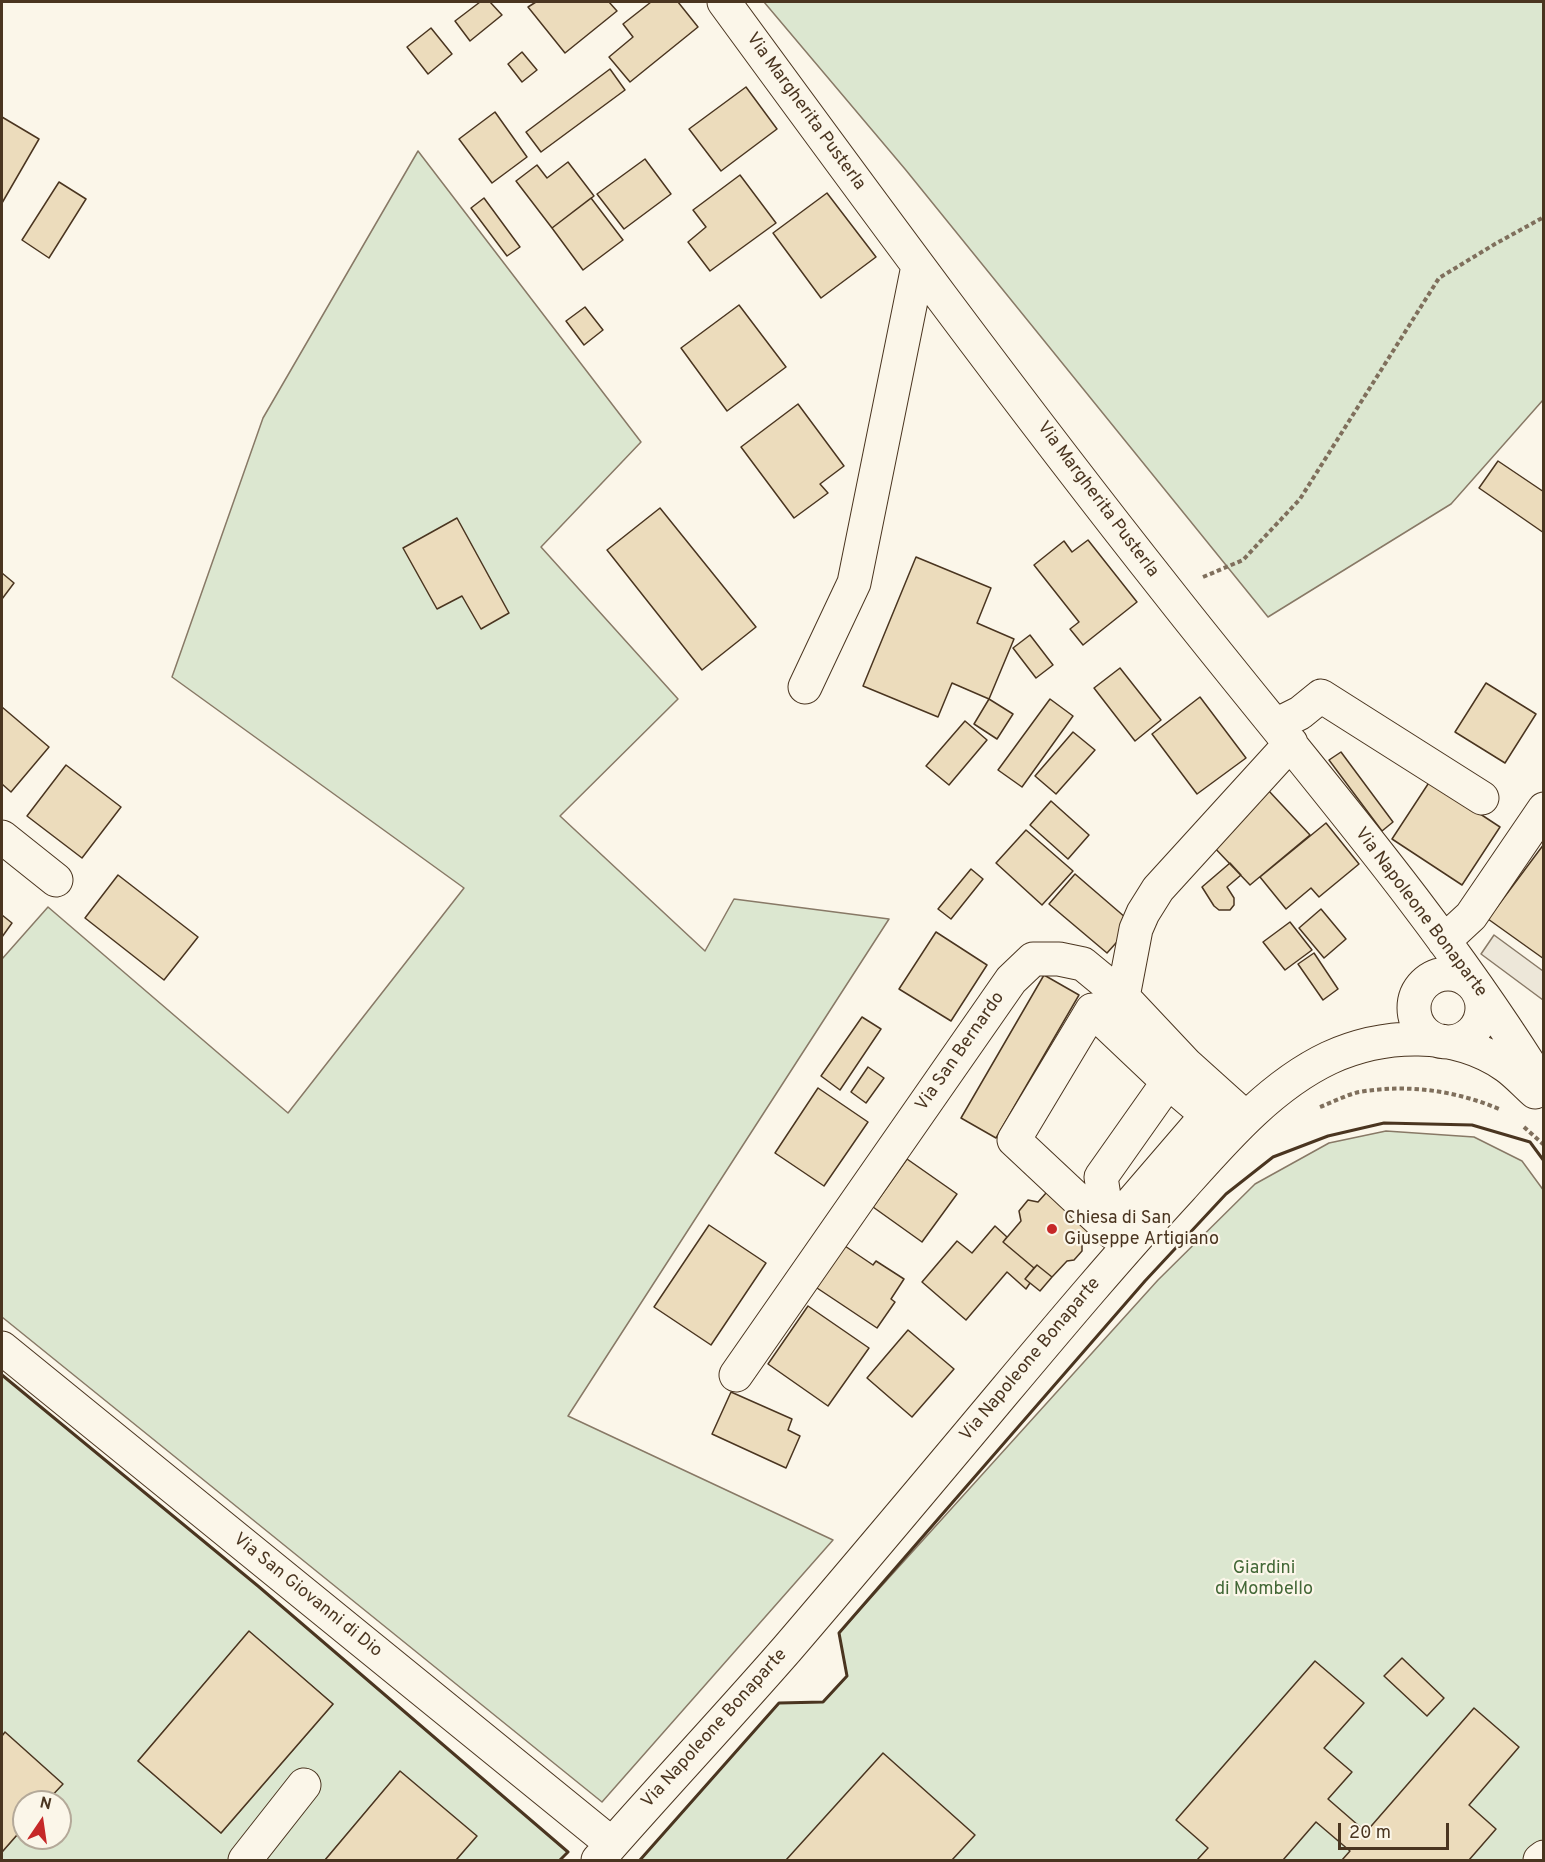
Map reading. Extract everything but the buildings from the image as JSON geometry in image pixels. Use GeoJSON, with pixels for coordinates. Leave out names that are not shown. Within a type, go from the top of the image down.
{"type":"FeatureCollection","features":[{"type":"Feature","properties":{"kind":"street","name":"Via Margherita Pusterla"},"geometry":{"type":"LineString","coordinates":[[724,2],[918,266],[1168,592],[1283,734]]}},
{"type":"Feature","properties":{"kind":"street"},"geometry":{"type":"LineString","coordinates":[[805,687],[854,583],[918,266]]}},
{"type":"Feature","properties":{"kind":"street"},"geometry":{"type":"LineString","coordinates":[[1123,997],[1136,929],[1158,889],[1300,713],[1321,696],[1482,798]]}},
{"type":"Feature","properties":{"kind":"street","name":"Via Napoleone Bonaparte"},"geometry":{"type":"LineString","coordinates":[[1283,734],[1444,941],[1504,1024],[1544,1088]]}},
{"type":"Feature","properties":{"kind":"street"},"geometry":{"type":"LineString","coordinates":[[1444,941],[1472,916],[1544,809]]}},
{"type":"Feature","properties":{"kind":"street"},"geometry":{"type":"LineString","coordinates":[[2,837],[56,880]]}},
{"type":"Feature","properties":{"kind":"street","name":"Via San Bernardo"},"geometry":{"type":"LineString","coordinates":[[736,1375],[1011,980],[1034,958],[1059,959],[1083,964],[1123,997],[1177,1073],[1246,1118]]}},
{"type":"Feature","properties":{"kind":"street"},"geometry":{"type":"LineString","coordinates":[[1445,974],[1464,977],[1476,988],[1483,1006],[1477,1028],[1463,1040],[1444,1043],[1425,1034],[1417,1023],[1414,1007],[1420,988],[1431,978],[1445,974]]}},
{"type":"Feature","properties":{"kind":"street"},"geometry":{"type":"LineString","coordinates":[[1092,1010],[1177,1073],[1207,1115],[1118,1238],[1014,1140],[1092,1010]]}},
{"type":"Feature","properties":{"kind":"street","name":"Via Napoleone Bonaparte"},"geometry":{"type":"LineString","coordinates":[[605,1852],[787,1649],[1118,1238],[1246,1118],[1304,1071],[1348,1050],[1399,1039],[1444,1043],[1467,1047],[1504,1065],[1544,1100]]}},
{"type":"Feature","properties":{"kind":"street"},"geometry":{"type":"LineString","coordinates":[[1118,1238],[1101,1177],[1177,1073]]}},
{"type":"Feature","properties":{"kind":"street","name":"Via San Giovanni di Dio"},"geometry":{"type":"LineString","coordinates":[[2,1348],[605,1852]]}},
{"type":"Feature","properties":{"kind":"street"},"geometry":{"type":"LineString","coordinates":[[245,1860],[304,1785]]}},
{"type":"Feature","properties":{"kind":"street"},"geometry":{"type":"LineString","coordinates":[[1540,1860],[1544,1857]]}},
{"type":"Feature","properties":{"kind":"path"},"geometry":{"type":"LineString","coordinates":[[1168,592],[1243,560],[1300,499],[1439,278],[1544,217]]}},
{"type":"Feature","properties":{"kind":"path"},"geometry":{"type":"LineString","coordinates":[[1318,1107],[1357,1093],[1426,1089],[1468,1097],[1503,1111]]}},
{"type":"Feature","properties":{"kind":"path"},"geometry":{"type":"LineString","coordinates":[[1520,1123],[1544,1145]]}},
{"type":"Feature","properties":{"kind":"green space"},"geometry":{"type":"Polygon","coordinates":[[[764,2],[1543,2],[1543,400],[1451,504],[1268,617],[905,169],[764,2]]]}},
{"type":"Feature","properties":{"kind":"green space"},"geometry":{"type":"Polygon","coordinates":[[[418,151],[641,442],[541,547],[678,699],[560,816],[705,951],[734,899],[889,919],[568,1416],[833,1540],[602,1802],[2,1317],[2,959],[48,907],[288,1113],[464,888],[172,677],[263,418],[418,151]]]}},
{"type":"Feature","properties":{"kind":"green space","name":"Giardini di Mombello"},"geometry":{"type":"Polygon","coordinates":[[[1386,1131],[1474,1137],[1522,1161],[1544,1191],[1543,1860],[640,1860],[779,1703],[823,1702],[847,1676],[839,1633],[1158,1280],[1255,1184],[1329,1143],[1386,1131]]]}},
{"type":"Feature","properties":{"kind":"green space"},"geometry":{"type":"Polygon","coordinates":[[[2,1375],[258,1586],[568,1852],[560,1860],[456,1860],[476,1836],[400,1772],[325,1860],[2,1860],[2,1852],[12,1841],[12,1850],[72,1850],[72,1790],[57,1790],[62,1784],[5,1733],[2,1736],[2,1375]],[[249,1632],[138,1761],[221,1833],[333,1704],[249,1632]]]}},
{"type":"Feature","properties":{"kind":"shaded area"},"geometry":{"type":"Polygon","coordinates":[[[1494,935],[1543,971],[1543,1000],[1481,954],[1494,935]]]}},
{"type":"Feature","properties":{"kind":"wall"},"geometry":{"type":"LineString","coordinates":[[640,1860],[779,1703],[823,1702],[847,1676],[839,1633],[1145,1281],[1226,1194],[1273,1157],[1328,1136],[1384,1123],[1472,1125],[1530,1142],[1544,1161]]}},
{"type":"Feature","properties":{"kind":"wall"},"geometry":{"type":"LineString","coordinates":[[2,1375],[258,1586],[568,1852],[560,1860]]}},
{"type":"Feature","properties":{"kind":"place","name":"Chiesa di San Giuseppe Artigiano"},"geometry":{"type":"Point","coordinates":[1052,1229]}}]}
